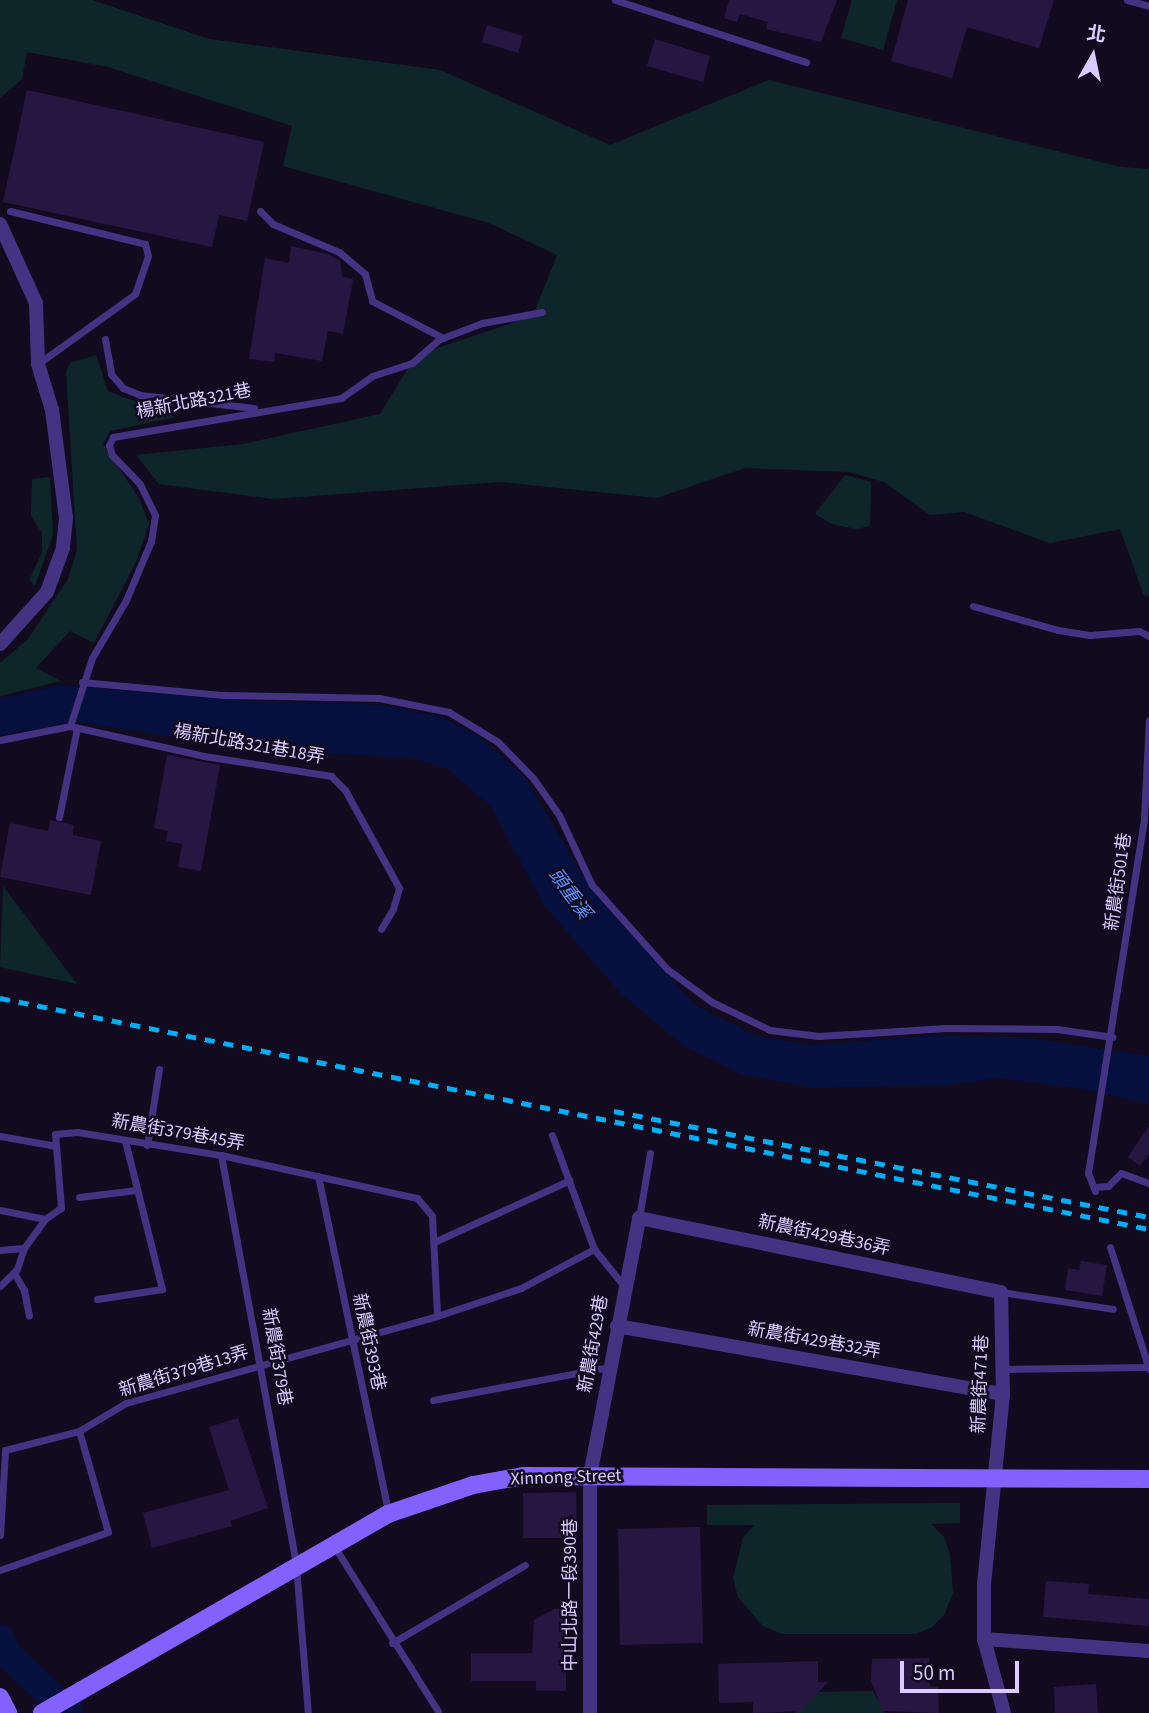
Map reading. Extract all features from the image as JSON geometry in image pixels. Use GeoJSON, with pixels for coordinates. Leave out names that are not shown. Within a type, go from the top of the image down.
{"type":"FeatureCollection","features":[{"type":"Feature","properties":{"kind":"street"},"geometry":{"type":"LineString","coordinates":[[0,225],[36,303],[38,363],[61,469],[66,518],[63,548],[47,592],[0,644]]}},
{"type":"Feature","properties":{"kind":"street","name":"新農街429巷"},"geometry":{"type":"LineString","coordinates":[[590,1476],[639,1218]]}},
{"type":"Feature","properties":{"kind":"street","name":"新農街429巷36弄"},"geometry":{"type":"LineString","coordinates":[[639,1218],[1001,1292]]}},
{"type":"Feature","properties":{"kind":"street","name":"新農街471巷"},"geometry":{"type":"LineString","coordinates":[[1001,1292],[1003,1394],[984,1584],[985,1639],[1004,1713]]}},
{"type":"Feature","properties":{"kind":"street","name":"新農街429巷32弄"},"geometry":{"type":"LineString","coordinates":[[617,1326],[1003,1394]]}},
{"type":"Feature","properties":{"kind":"street","name":"Xinnong Street"},"geometry":{"type":"LineString","coordinates":[[42,1713],[388,1514],[473,1485],[524,1476],[996,1476],[1149,1479]]}},
{"type":"Feature","properties":{"kind":"street","name":"中山北路一段390巷"},"geometry":{"type":"LineString","coordinates":[[590,1476],[590,1713]]}},
{"type":"Feature","properties":{"kind":"street"},"geometry":{"type":"LineString","coordinates":[[985,1639],[1149,1651]]}},
{"type":"Feature","properties":{"kind":"street"},"geometry":{"type":"LineString","coordinates":[[0,1697],[8,1713]]}},
{"type":"Feature","properties":{"kind":"lane"},"geometry":{"type":"LineString","coordinates":[[615,0],[806,62]]}},
{"type":"Feature","properties":{"kind":"lane"},"geometry":{"type":"LineString","coordinates":[[1127,0],[1149,6]]}},
{"type":"Feature","properties":{"kind":"lane"},"geometry":{"type":"LineString","coordinates":[[10,211],[145,244],[148,256],[135,295],[38,363]]}},
{"type":"Feature","properties":{"kind":"lane"},"geometry":{"type":"LineString","coordinates":[[260,211],[273,224],[340,251],[365,274],[372,301],[443,338]]}},
{"type":"Feature","properties":{"kind":"lane","name":"楊新北路321巷"},"geometry":{"type":"LineString","coordinates":[[81,684],[126,600],[151,541],[155,515],[140,484],[112,455],[109,445],[113,437],[259,408],[341,398],[372,376],[412,363],[443,338],[482,323],[542,312]]}},
{"type":"Feature","properties":{"kind":"lane"},"geometry":{"type":"LineString","coordinates":[[105,339],[111,374],[123,388],[139,395],[259,408]]}},
{"type":"Feature","properties":{"kind":"lane"},"geometry":{"type":"LineString","coordinates":[[973,606],[1058,630],[1090,635],[1139,631],[1149,636]]}},
{"type":"Feature","properties":{"kind":"lane"},"geometry":{"type":"LineString","coordinates":[[59,817],[81,684],[223,695],[379,698],[449,712],[498,742],[533,778],[559,815],[592,885],[667,969],[712,1002],[770,1030],[819,1036],[946,1028],[1057,1029],[1112,1037]]}},
{"type":"Feature","properties":{"kind":"lane","name":"新農街501巷"},"geometry":{"type":"LineString","coordinates":[[1148,1183],[1121,1173],[1108,1186],[1095,1189],[1088,1173],[1111,1047],[1144,818],[1149,720]]}},
{"type":"Feature","properties":{"kind":"lane"},"geometry":{"type":"LineString","coordinates":[[0,740],[73,726]]}},
{"type":"Feature","properties":{"kind":"lane","name":"楊新北路321巷18弄"},"geometry":{"type":"LineString","coordinates":[[73,726],[204,756],[331,776],[345,790],[398,888],[394,909],[381,929]]}},
{"type":"Feature","properties":{"kind":"lane"},"geometry":{"type":"LineString","coordinates":[[147,1145],[159,1069]]}},
{"type":"Feature","properties":{"kind":"lane","name":"新農街379巷45弄"},"geometry":{"type":"LineString","coordinates":[[57,1146],[55,1134],[77,1132],[221,1155],[416,1198],[432,1216],[437,1316]]}},
{"type":"Feature","properties":{"kind":"lane"},"geometry":{"type":"LineString","coordinates":[[552,1135],[594,1249],[624,1286]]}},
{"type":"Feature","properties":{"kind":"lane"},"geometry":{"type":"LineString","coordinates":[[0,1136],[57,1146],[61,1208],[45,1219],[24,1248],[14,1273],[0,1286]]}},
{"type":"Feature","properties":{"kind":"lane"},"geometry":{"type":"LineString","coordinates":[[97,1299],[162,1289],[125,1141]]}},
{"type":"Feature","properties":{"kind":"lane"},"geometry":{"type":"LineString","coordinates":[[639,1218],[650,1153]]}},
{"type":"Feature","properties":{"kind":"lane","name":"新農街379巷"},"geometry":{"type":"LineString","coordinates":[[221,1155],[262,1365],[296,1565],[308,1713]]}},
{"type":"Feature","properties":{"kind":"lane","name":"新農街393巷"},"geometry":{"type":"LineString","coordinates":[[318,1176],[388,1514]]}},
{"type":"Feature","properties":{"kind":"lane"},"geometry":{"type":"LineString","coordinates":[[433,1242],[570,1180]]}},
{"type":"Feature","properties":{"kind":"lane"},"geometry":{"type":"LineString","coordinates":[[79,1197],[137,1190]]}},
{"type":"Feature","properties":{"kind":"lane"},"geometry":{"type":"LineString","coordinates":[[0,1210],[45,1219]]}},
{"type":"Feature","properties":{"kind":"lane"},"geometry":{"type":"LineString","coordinates":[[1003,1369],[1148,1369],[1110,1247]]}},
{"type":"Feature","properties":{"kind":"lane"},"geometry":{"type":"LineString","coordinates":[[0,1250],[24,1248]]}},
{"type":"Feature","properties":{"kind":"lane","name":"新農街379巷13弄"},"geometry":{"type":"LineString","coordinates":[[0,1535],[5,1450],[79,1431],[126,1403],[437,1316],[521,1288],[594,1249]]}},
{"type":"Feature","properties":{"kind":"lane"},"geometry":{"type":"LineString","coordinates":[[14,1273],[24,1290],[29,1317]]}},
{"type":"Feature","properties":{"kind":"lane"},"geometry":{"type":"LineString","coordinates":[[1001,1292],[1113,1309]]}},
{"type":"Feature","properties":{"kind":"lane"},"geometry":{"type":"LineString","coordinates":[[433,1400],[610,1367]]}},
{"type":"Feature","properties":{"kind":"lane"},"geometry":{"type":"LineString","coordinates":[[0,1570],[108,1532],[79,1431]]}},
{"type":"Feature","properties":{"kind":"lane"},"geometry":{"type":"LineString","coordinates":[[334,1545],[392,1643],[438,1712]]}},
{"type":"Feature","properties":{"kind":"lane"},"geometry":{"type":"LineString","coordinates":[[392,1643],[525,1565]]}},
{"type":"Feature","properties":{"kind":"green space"},"geometry":{"type":"Polygon","coordinates":[[[0,0],[92,0],[209,39],[440,70],[610,145],[769,80],[1121,167],[1149,169],[1149,596],[1144,596],[1120,529],[1050,543],[964,512],[930,515],[884,482],[849,472],[745,468],[657,498],[500,482],[273,499],[159,484],[136,455],[243,444],[380,414],[416,355],[533,316],[557,255],[489,223],[283,166],[292,126],[108,67],[27,52],[22,79],[0,98],[0,0]]]}},
{"type":"Feature","properties":{"kind":"green space"},"geometry":{"type":"Polygon","coordinates":[[[852,0],[897,0],[883,50],[841,38],[852,0]]]}},
{"type":"Feature","properties":{"kind":"green space"},"geometry":{"type":"Polygon","coordinates":[[[96,355],[108,391],[176,417],[110,431],[103,444],[139,498],[149,524],[136,562],[94,643],[70,631],[36,668],[61,681],[0,696],[0,663],[28,639],[68,579],[77,550],[66,372],[70,363],[96,355]]]}},
{"type":"Feature","properties":{"kind":"green space"},"geometry":{"type":"Polygon","coordinates":[[[845,475],[871,482],[870,526],[856,529],[832,524],[815,514],[845,475]]]}},
{"type":"Feature","properties":{"kind":"green space"},"geometry":{"type":"Polygon","coordinates":[[[50,477],[53,535],[35,586],[29,580],[42,553],[42,533],[31,516],[32,479],[50,477]]]}},
{"type":"Feature","properties":{"kind":"green space"},"geometry":{"type":"Polygon","coordinates":[[[3,886],[77,984],[0,967],[3,886]]]}},
{"type":"Feature","properties":{"kind":"green space"},"geometry":{"type":"Polygon","coordinates":[[[960,1503],[960,1523],[931,1524],[944,1537],[950,1554],[953,1593],[944,1615],[931,1628],[915,1634],[782,1634],[763,1626],[738,1597],[733,1578],[743,1538],[754,1525],[707,1525],[707,1505],[960,1503]]]}},
{"type":"Feature","properties":{"kind":"green space"},"geometry":{"type":"Polygon","coordinates":[[[873,1691],[885,1713],[794,1713],[818,1692],[873,1691]]]}},
{"type":"Feature","properties":{"kind":"water","name":"頭重溪"},"geometry":{"type":"Polygon","coordinates":[[[61,685],[233,700],[383,705],[444,718],[478,736],[525,777],[589,887],[696,1006],[756,1036],[813,1045],[926,1036],[1022,1037],[1149,1056],[1149,1104],[1084,1089],[998,1078],[950,1085],[813,1088],[741,1074],[684,1046],[621,994],[544,905],[491,806],[447,769],[412,758],[248,749],[80,722],[0,735],[0,699],[61,685]]]}},
{"type":"Feature","properties":{"kind":"building"},"geometry":{"type":"Polygon","coordinates":[[[729,0],[837,0],[821,42],[766,29],[768,22],[740,14],[737,22],[724,18],[729,0]]]}},
{"type":"Feature","properties":{"kind":"building"},"geometry":{"type":"Polygon","coordinates":[[[908,0],[1054,0],[1039,48],[967,27],[952,78],[891,61],[908,0]]]}},
{"type":"Feature","properties":{"kind":"building"},"geometry":{"type":"Polygon","coordinates":[[[487,25],[523,36],[518,53],[482,42],[487,25]]]}},
{"type":"Feature","properties":{"kind":"building"},"geometry":{"type":"Polygon","coordinates":[[[655,39],[710,56],[703,82],[647,66],[655,39]]]}},
{"type":"Feature","properties":{"kind":"building"},"geometry":{"type":"Polygon","coordinates":[[[27,90],[264,142],[247,221],[219,215],[212,247],[3,202],[27,90]]]}},
{"type":"Feature","properties":{"kind":"building"},"geometry":{"type":"Polygon","coordinates":[[[291,246],[328,254],[340,261],[342,277],[353,279],[343,334],[328,331],[322,361],[275,353],[274,362],[249,359],[265,258],[289,263],[291,246]]]}},
{"type":"Feature","properties":{"kind":"building"},"geometry":{"type":"Polygon","coordinates":[[[167,755],[220,765],[201,871],[178,867],[182,844],[166,841],[168,831],[154,828],[167,755]]]}},
{"type":"Feature","properties":{"kind":"building"},"geometry":{"type":"Polygon","coordinates":[[[50,820],[74,825],[73,835],[101,841],[91,895],[0,877],[10,823],[48,831],[50,820]]]}},
{"type":"Feature","properties":{"kind":"building"},"geometry":{"type":"Polygon","coordinates":[[[1149,1126],[1149,1154],[1140,1166],[1128,1157],[1149,1126]]]}},
{"type":"Feature","properties":{"kind":"building"},"geometry":{"type":"Polygon","coordinates":[[[1081,1261],[1107,1265],[1102,1296],[1065,1290],[1068,1268],[1079,1270],[1081,1261]]]}},
{"type":"Feature","properties":{"kind":"building"},"geometry":{"type":"Polygon","coordinates":[[[238,1418],[268,1508],[230,1521],[232,1526],[152,1548],[143,1513],[229,1490],[209,1427],[238,1418]]]}},
{"type":"Feature","properties":{"kind":"building"},"geometry":{"type":"Polygon","coordinates":[[[576,1492],[577,1538],[523,1538],[523,1493],[576,1492]]]}},
{"type":"Feature","properties":{"kind":"building"},"geometry":{"type":"Polygon","coordinates":[[[700,1527],[703,1643],[620,1645],[618,1529],[700,1527]]]}},
{"type":"Feature","properties":{"kind":"building"},"geometry":{"type":"Polygon","coordinates":[[[1046,1581],[1089,1584],[1088,1594],[1149,1599],[1149,1626],[1043,1617],[1046,1581]]]}},
{"type":"Feature","properties":{"kind":"building"},"geometry":{"type":"Polygon","coordinates":[[[554,1609],[566,1609],[566,1691],[536,1691],[536,1681],[471,1681],[471,1653],[532,1653],[534,1620],[554,1609]]]}},
{"type":"Feature","properties":{"kind":"building"},"geometry":{"type":"Polygon","coordinates":[[[929,1658],[930,1687],[938,1686],[939,1713],[883,1711],[871,1681],[872,1659],[929,1658]]]}},
{"type":"Feature","properties":{"kind":"building"},"geometry":{"type":"Polygon","coordinates":[[[818,1661],[818,1682],[828,1682],[801,1711],[753,1713],[753,1702],[719,1703],[718,1664],[818,1661]]]}},
{"type":"Feature","properties":{"kind":"building"},"geometry":{"type":"Polygon","coordinates":[[[1096,1684],[1098,1713],[1055,1713],[1054,1687],[1096,1684]]]}},
{"type":"Feature","properties":{"kind":"waterway"},"geometry":{"type":"LineString","coordinates":[[0,1638],[7,1654],[70,1713]]}},
{"type":"Feature","properties":{"kind":"railway"},"geometry":{"type":"LineString","coordinates":[[0,998],[1149,1229]]}},
{"type":"Feature","properties":{"kind":"railway"},"geometry":{"type":"LineString","coordinates":[[614,1111],[1149,1217]]}}]}
